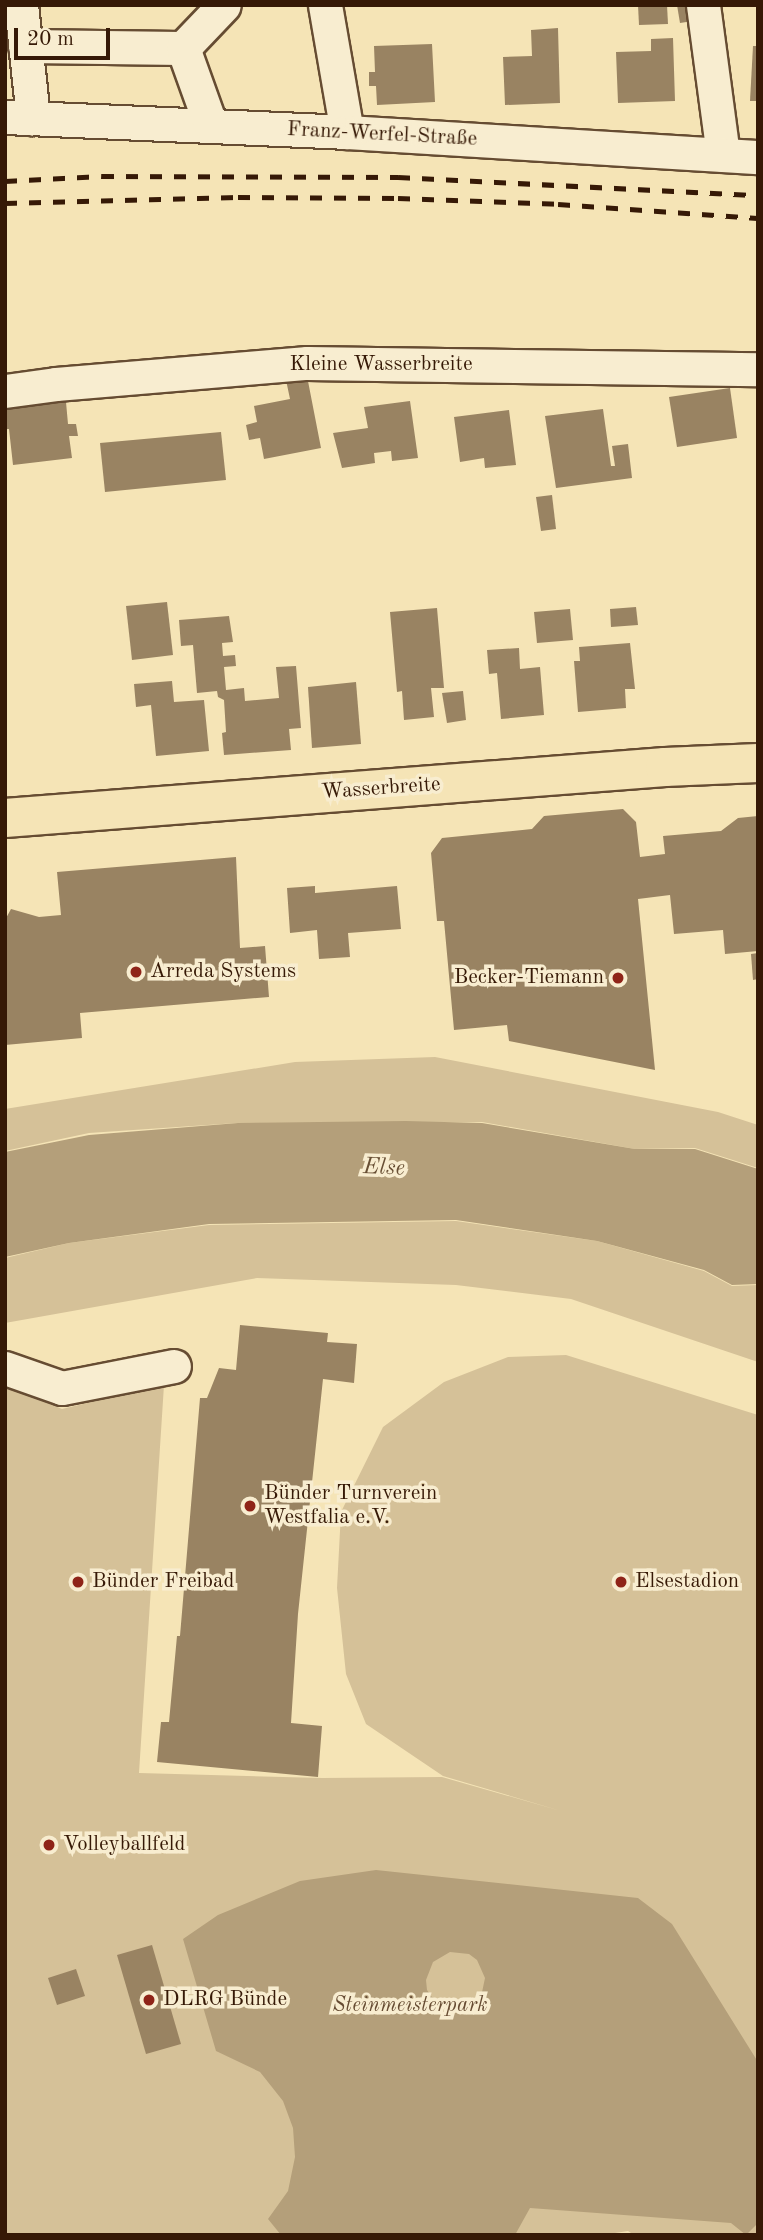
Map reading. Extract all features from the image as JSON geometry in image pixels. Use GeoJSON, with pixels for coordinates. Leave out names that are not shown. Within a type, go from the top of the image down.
{"type":"FeatureCollection","features":[{"type":"Feature","properties":{"kind":"main road","name":"Wasserbreite"},"geometry":{"type":"LineString","coordinates":[[5,818],[664,767],[758,763]]}},
{"type":"Feature","properties":{"kind":"street"},"geometry":{"type":"LineString","coordinates":[[19,118],[25,46],[21,5]]}},
{"type":"Feature","properties":{"kind":"street"},"geometry":{"type":"LineString","coordinates":[[25,46],[183,48],[224,5]]}},
{"type":"Feature","properties":{"kind":"street"},"geometry":{"type":"LineString","coordinates":[[325,5],[346,132]]}},
{"type":"Feature","properties":{"kind":"street"},"geometry":{"type":"LineString","coordinates":[[703,5],[723,155]]}},
{"type":"Feature","properties":{"kind":"street"},"geometry":{"type":"LineString","coordinates":[[183,48],[211,126]]}},
{"type":"Feature","properties":{"kind":"street","name":"Franz-Werfel-Straße"},"geometry":{"type":"LineString","coordinates":[[19,118],[346,132],[758,157]]}},
{"type":"Feature","properties":{"kind":"street","name":"Kleine Wasserbreite"},"geometry":{"type":"LineString","coordinates":[[5,391],[56,384],[307,363],[758,369]]}},
{"type":"Feature","properties":{"kind":"street"},"geometry":{"type":"LineString","coordinates":[[5,1368],[62,1388],[174,1366]]}},
{"type":"Feature","properties":{"kind":"green space"},"geometry":{"type":"Polygon","coordinates":[[[435,1057],[718,1112],[758,1125],[758,1168],[695,1148],[635,1149],[482,1122],[237,1123],[89,1133],[5,1151],[5,1109],[295,1062],[435,1057]]]}},
{"type":"Feature","properties":{"kind":"green space"},"geometry":{"type":"Polygon","coordinates":[[[456,1221],[597,1241],[704,1271],[732,1286],[758,1285],[758,1362],[571,1299],[456,1285],[257,1278],[5,1323],[5,1258],[69,1243],[209,1225],[456,1221]]]}},
{"type":"Feature","properties":{"kind":"green space","name":"Steinmeisterpark"},"geometry":{"type":"Polygon","coordinates":[[[566,1355],[758,1415],[758,2235],[634,2235],[628,2231],[602,2235],[5,2235],[5,1385],[62,1409],[164,1385],[139,1773],[322,1778],[442,1777],[561,1811],[443,1776],[366,1724],[346,1674],[337,1588],[341,1512],[383,1427],[444,1382],[508,1357],[566,1355]]]}},
{"type":"Feature","properties":{"kind":"water","name":"Else"},"geometry":{"type":"Polygon","coordinates":[[[238,1123],[482,1123],[635,1149],[695,1149],[758,1169],[758,1284],[732,1285],[704,1270],[597,1241],[456,1220],[209,1224],[69,1243],[5,1257],[5,1152],[89,1135],[238,1123]]]}},
{"type":"Feature","properties":{"kind":"water"},"geometry":{"type":"Polygon","coordinates":[[[376,1870],[638,1898],[672,1924],[758,2062],[758,2223],[746,2235],[731,2223],[530,2208],[515,2235],[281,2235],[268,2219],[288,2191],[295,2157],[293,2128],[283,2101],[260,2072],[216,2051],[183,1939],[218,1915],[300,1881],[376,1870]],[[450,1952],[433,1962],[426,1980],[427,1990],[438,2006],[447,2010],[466,2009],[481,1997],[485,1978],[477,1960],[469,1954],[450,1952]]]}},
{"type":"Feature","properties":{"kind":"building"},"geometry":{"type":"Polygon","coordinates":[[[638,5],[667,5],[668,24],[639,25],[638,5]]]}},
{"type":"Feature","properties":{"kind":"building"},"geometry":{"type":"Polygon","coordinates":[[[677,5],[690,5],[693,21],[680,23],[677,5]]]}},
{"type":"Feature","properties":{"kind":"building"},"geometry":{"type":"Polygon","coordinates":[[[558,28],[560,103],[505,105],[503,57],[532,56],[531,30],[558,28]]]}},
{"type":"Feature","properties":{"kind":"building"},"geometry":{"type":"Polygon","coordinates":[[[673,38],[675,101],[618,103],[616,52],[651,51],[651,39],[673,38]]]}},
{"type":"Feature","properties":{"kind":"building"},"geometry":{"type":"Polygon","coordinates":[[[432,44],[435,102],[377,105],[376,86],[369,86],[369,72],[375,72],[374,46],[432,44]]]}},
{"type":"Feature","properties":{"kind":"building"},"geometry":{"type":"Polygon","coordinates":[[[753,46],[758,46],[758,101],[750,101],[753,46]]]}},
{"type":"Feature","properties":{"kind":"building"},"geometry":{"type":"Polygon","coordinates":[[[307,376],[321,448],[264,459],[260,438],[249,440],[246,425],[257,422],[254,406],[290,399],[286,380],[307,376]]]}},
{"type":"Feature","properties":{"kind":"building"},"geometry":{"type":"Polygon","coordinates":[[[730,388],[737,438],[677,447],[669,397],[730,388]]]}},
{"type":"Feature","properties":{"kind":"building"},"geometry":{"type":"Polygon","coordinates":[[[410,401],[418,458],[392,461],[391,451],[374,453],[375,463],[342,468],[333,433],[368,428],[364,407],[410,401]]]}},
{"type":"Feature","properties":{"kind":"building"},"geometry":{"type":"Polygon","coordinates":[[[66,402],[68,424],[76,424],[78,436],[69,436],[72,458],[13,465],[9,429],[5,429],[5,409],[66,402]]]}},
{"type":"Feature","properties":{"kind":"building"},"geometry":{"type":"Polygon","coordinates":[[[603,409],[611,466],[615,466],[612,446],[628,444],[632,478],[556,488],[545,416],[603,409]]]}},
{"type":"Feature","properties":{"kind":"building"},"geometry":{"type":"Polygon","coordinates":[[[509,410],[516,465],[485,468],[484,458],[460,462],[454,417],[509,410]]]}},
{"type":"Feature","properties":{"kind":"building"},"geometry":{"type":"Polygon","coordinates":[[[221,432],[226,480],[105,492],[100,443],[221,432]]]}},
{"type":"Feature","properties":{"kind":"building"},"geometry":{"type":"Polygon","coordinates":[[[552,495],[556,529],[541,531],[536,497],[552,495]]]}},
{"type":"Feature","properties":{"kind":"building"},"geometry":{"type":"Polygon","coordinates":[[[167,602],[173,655],[132,660],[126,606],[167,602]]]}},
{"type":"Feature","properties":{"kind":"building"},"geometry":{"type":"Polygon","coordinates":[[[636,607],[638,625],[611,627],[610,609],[636,607]]]}},
{"type":"Feature","properties":{"kind":"building"},"geometry":{"type":"Polygon","coordinates":[[[437,608],[444,688],[431,688],[434,717],[404,720],[402,691],[397,692],[390,612],[437,608]]]}},
{"type":"Feature","properties":{"kind":"building"},"geometry":{"type":"Polygon","coordinates":[[[570,609],[573,640],[537,643],[534,612],[570,609]]]}},
{"type":"Feature","properties":{"kind":"building"},"geometry":{"type":"Polygon","coordinates":[[[229,616],[233,642],[222,643],[223,656],[235,655],[236,666],[224,667],[226,690],[244,688],[245,701],[279,698],[276,667],[296,666],[301,728],[289,729],[291,750],[224,755],[224,700],[218,697],[217,691],[197,693],[193,645],[181,646],[179,620],[229,616]]]}},
{"type":"Feature","properties":{"kind":"building"},"geometry":{"type":"Polygon","coordinates":[[[630,643],[635,689],[625,689],[626,708],[578,712],[574,661],[580,661],[579,647],[630,643]]]}},
{"type":"Feature","properties":{"kind":"building"},"geometry":{"type":"Polygon","coordinates":[[[519,648],[520,669],[540,667],[544,715],[501,719],[497,673],[489,674],[487,650],[519,648]]]}},
{"type":"Feature","properties":{"kind":"building"},"geometry":{"type":"Polygon","coordinates":[[[172,681],[174,702],[204,700],[209,751],[156,756],[151,705],[136,707],[134,684],[172,681]]]}},
{"type":"Feature","properties":{"kind":"building"},"geometry":{"type":"Polygon","coordinates":[[[356,682],[361,744],[312,748],[308,687],[356,682]]]}},
{"type":"Feature","properties":{"kind":"building"},"geometry":{"type":"Polygon","coordinates":[[[463,691],[466,720],[447,723],[442,693],[463,691]]]}},
{"type":"Feature","properties":{"kind":"building"},"geometry":{"type":"Polygon","coordinates":[[[623,809],[636,822],[640,857],[665,854],[663,836],[721,831],[738,818],[758,816],[758,951],[725,954],[723,930],[674,934],[670,895],[638,899],[655,1070],[509,1041],[507,1025],[454,1030],[444,921],[437,921],[431,853],[442,838],[532,829],[544,816],[623,809]]]}},
{"type":"Feature","properties":{"kind":"building","name":"Arreda Systems"},"geometry":{"type":"Polygon","coordinates":[[[236,857],[240,948],[265,946],[269,997],[80,1013],[82,1038],[5,1045],[5,920],[11,909],[39,917],[61,915],[57,872],[236,857]]]}},
{"type":"Feature","properties":{"kind":"building"},"geometry":{"type":"Polygon","coordinates":[[[315,886],[315,893],[397,886],[401,929],[348,933],[350,957],[319,959],[317,930],[290,933],[287,888],[315,886]]]}},
{"type":"Feature","properties":{"kind":"building"},"geometry":{"type":"Polygon","coordinates":[[[758,953],[758,979],[753,980],[751,954],[758,953]]]}},
{"type":"Feature","properties":{"kind":"building","name":"Bünder Turnverein Westfalia e.V."},"geometry":{"type":"Polygon","coordinates":[[[240,1325],[328,1333],[327,1342],[357,1344],[354,1383],[323,1379],[298,1614],[291,1723],[322,1726],[318,1777],[157,1762],[161,1722],[169,1722],[177,1636],[180,1636],[200,1398],[207,1398],[219,1368],[236,1370],[240,1325]]]}},
{"type":"Feature","properties":{"kind":"building","name":"DLRG Bünde"},"geometry":{"type":"Polygon","coordinates":[[[152,1945],[181,2044],[146,2054],[117,1955],[152,1945]]]}},
{"type":"Feature","properties":{"kind":"building"},"geometry":{"type":"Polygon","coordinates":[[[76,1969],[85,1996],[57,2005],[48,1978],[76,1969]]]}},
{"type":"Feature","properties":{"kind":"railway"},"geometry":{"type":"LineString","coordinates":[[5,181],[102,176],[398,177],[758,195]]}},
{"type":"Feature","properties":{"kind":"railway"},"geometry":{"type":"LineString","coordinates":[[5,203],[238,197],[398,198],[558,204],[758,218]]}},
{"type":"Feature","properties":{"kind":"place","name":"Arreda Systems"},"geometry":{"type":"Point","coordinates":[136,972]}},
{"type":"Feature","properties":{"kind":"place","name":"Becker-Tiemann"},"geometry":{"type":"Point","coordinates":[618,978]}},
{"type":"Feature","properties":{"kind":"place","name":"Bünder Turnverein Westfalia e.V."},"geometry":{"type":"Point","coordinates":[250,1506]}},
{"type":"Feature","properties":{"kind":"place","name":"Bünder Freibad"},"geometry":{"type":"Point","coordinates":[78,1582]}},
{"type":"Feature","properties":{"kind":"place","name":"Elsestadion"},"geometry":{"type":"Point","coordinates":[621,1582]}},
{"type":"Feature","properties":{"kind":"place","name":"Volleyballfeld"},"geometry":{"type":"Point","coordinates":[49,1845]}},
{"type":"Feature","properties":{"kind":"place","name":"DLRG Bünde"},"geometry":{"type":"Point","coordinates":[149,2000]}}]}
